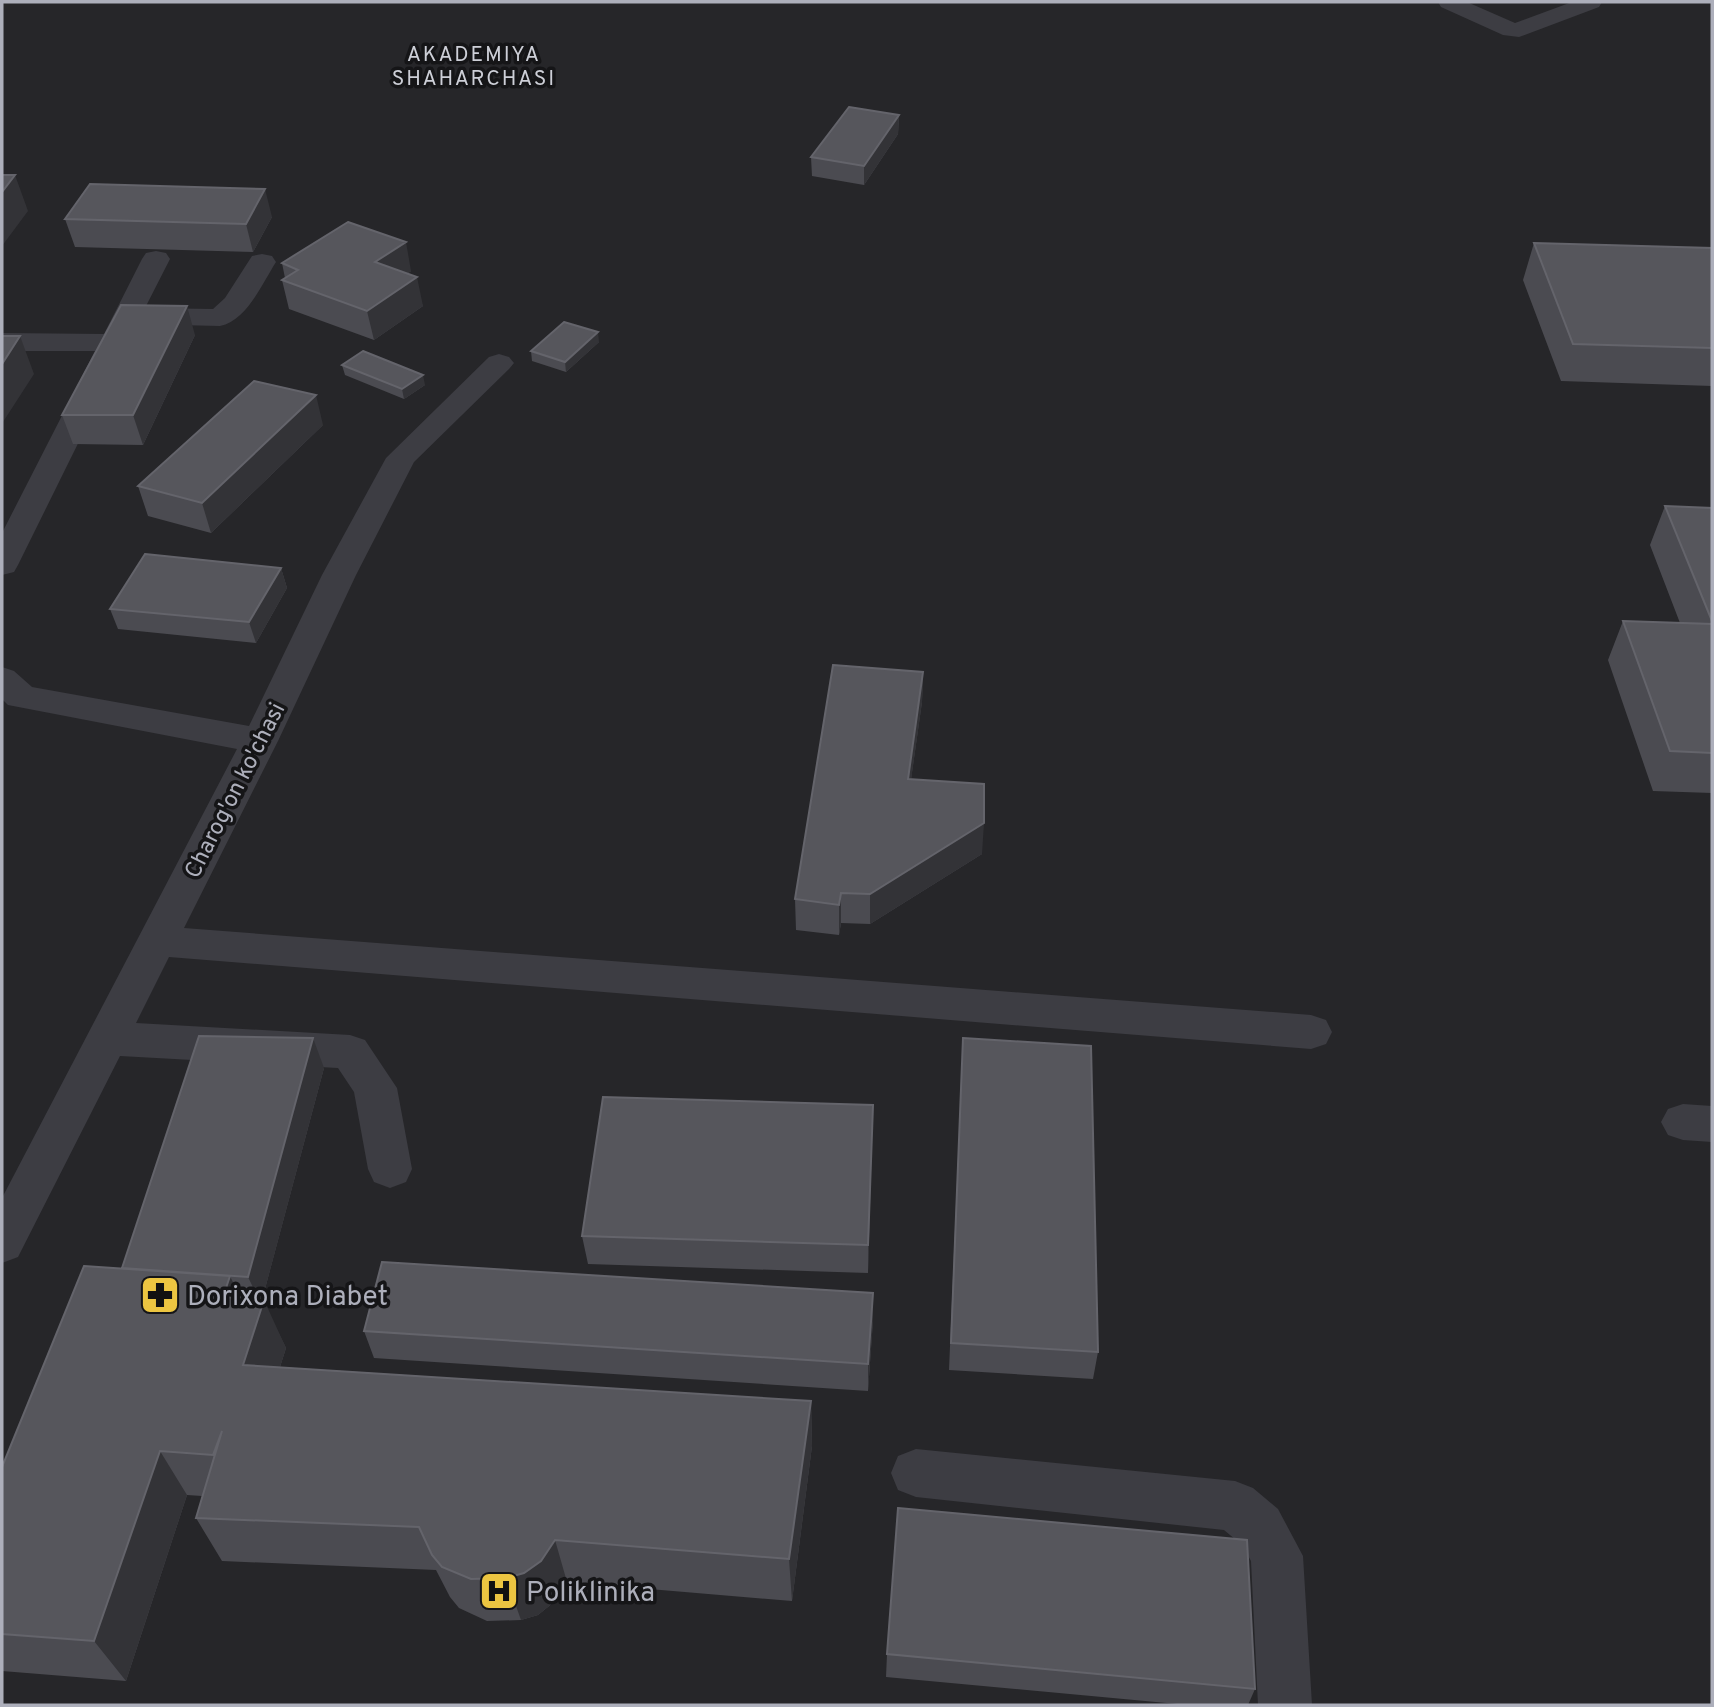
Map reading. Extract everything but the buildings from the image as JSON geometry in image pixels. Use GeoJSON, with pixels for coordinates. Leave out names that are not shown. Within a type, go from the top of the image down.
{"type":"FeatureCollection","features":[{"type":"Feature","properties":{"kind":"street"},"geometry":{"type":"LineString","coordinates":[[1449,2],[1511,30],[1519,30],[1591,2]]}},
{"type":"Feature","properties":{"kind":"street"},"geometry":{"type":"LineString","coordinates":[[2,565],[156,259]]}},
{"type":"Feature","properties":{"kind":"street"},"geometry":{"type":"LineString","coordinates":[[128,316],[219,318],[236,303],[262,262]]}},
{"type":"Feature","properties":{"kind":"street"},"geometry":{"type":"LineString","coordinates":[[2,342],[115,343]]}},
{"type":"Feature","properties":{"kind":"street","name":"Charog'on ko'chasi"},"geometry":{"type":"LineString","coordinates":[[2,1244],[260,741],[340,575],[401,458],[499,363]]}},
{"type":"Feature","properties":{"kind":"street"},"geometry":{"type":"LineString","coordinates":[[2,679],[21,697],[260,741]]}},
{"type":"Feature","properties":{"kind":"street"},"geometry":{"type":"LineString","coordinates":[[157,941],[1311,1032]]}},
{"type":"Feature","properties":{"kind":"street"},"geometry":{"type":"LineString","coordinates":[[106,1038],[350,1052],[375,1087],[390,1169]]}},
{"type":"Feature","properties":{"kind":"street"},"geometry":{"type":"LineString","coordinates":[[916,1473],[1235,1506],[1260,1527],[1277,1556],[1285,1705]]}},
{"type":"Feature","properties":{"kind":"shaded area","name":"AKADEMIYA SHAHARCHASI"},"geometry":{"type":"Polygon","coordinates":[[[2,2],[1712,2],[1712,1705],[2,1705],[2,2]]]}},
{"type":"Feature","properties":{"kind":"place","name":"Dorixona Diabet"},"geometry":{"type":"Point","coordinates":[160,1295]}},
{"type":"Feature","properties":{"kind":"place","name":"Poliklinika"},"geometry":{"type":"Point","coordinates":[499,1591]}},
{"type":"Feature","properties":{"kind":"district","name":"AKADEMIYA SHAHARCHASI"},"geometry":{"type":"Point","coordinates":[474,66]}}]}
